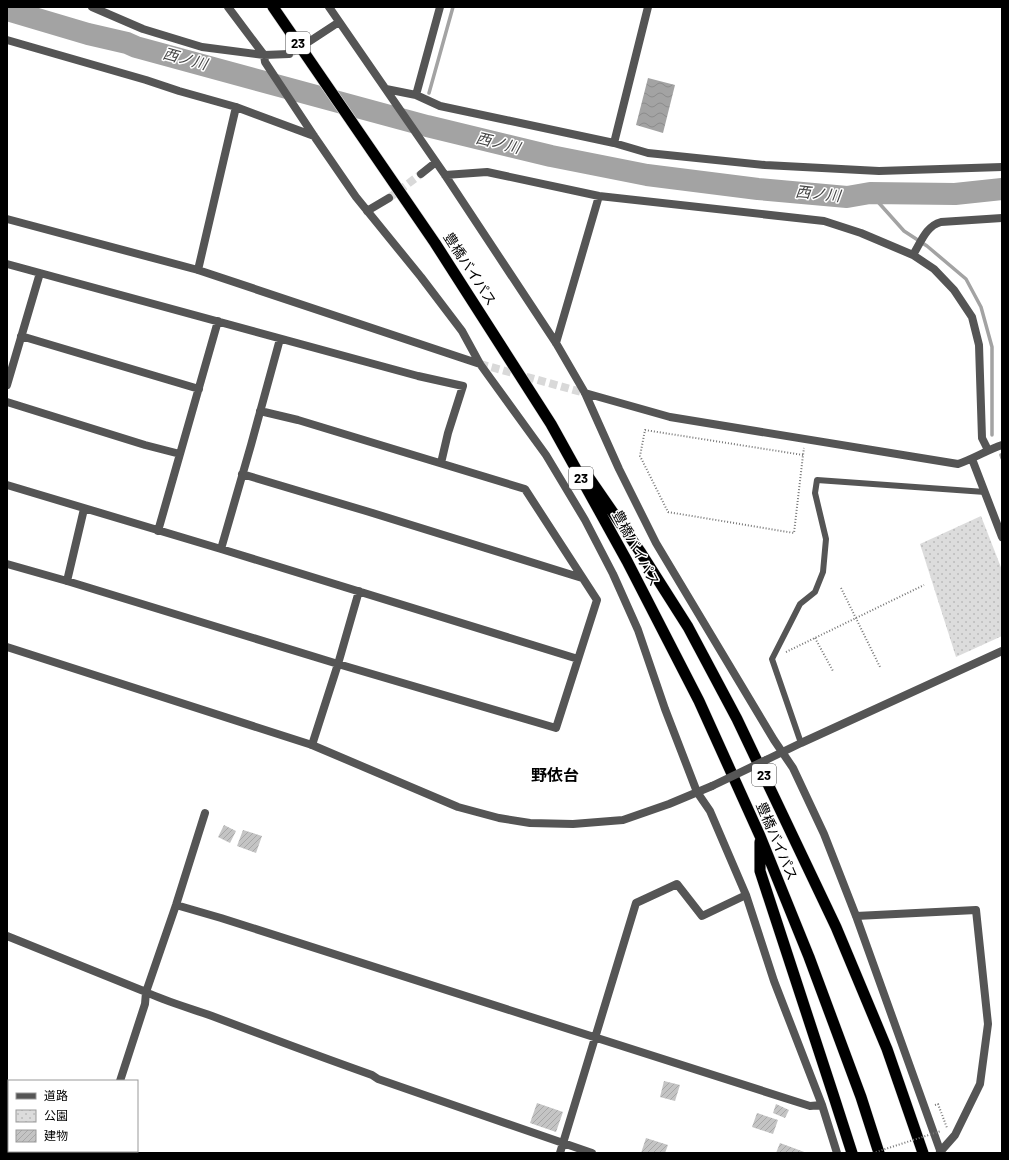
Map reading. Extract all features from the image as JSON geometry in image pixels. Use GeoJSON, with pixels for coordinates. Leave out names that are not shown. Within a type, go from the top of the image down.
{"type":"FeatureCollection","features":[{"type":"Feature","properties":{"kind":"highway","name":"豊橋バイパス"},"geometry":{"type":"LineString","coordinates":[[274,7],[435,243],[551,424],[627,561],[698,701],[760,836],[809,957],[861,1097],[879,1153]]}},
{"type":"Feature","properties":{"kind":"highway","name":"23"},"geometry":{"type":"LineString","coordinates":[[551,424],[641,553],[688,627],[737,719],[839,934],[888,1050],[923,1153]]}},
{"type":"Feature","properties":{"kind":"highway","name":"23"},"geometry":{"type":"LineString","coordinates":[[760,836],[760,871],[852,1153]]}},
{"type":"Feature","properties":{"kind":"street"},"geometry":{"type":"LineString","coordinates":[[92,7],[143,29],[202,47],[265,59],[289,54]]}},
{"type":"Feature","properties":{"kind":"street"},"geometry":{"type":"LineString","coordinates":[[228,7],[265,59],[308,128],[356,197],[421,277],[462,331],[480,364],[546,456],[585,520],[613,574],[638,630],[665,709],[697,792],[710,811],[746,895],[774,980],[822,1105],[837,1153]]}},
{"type":"Feature","properties":{"kind":"street"},"geometry":{"type":"LineString","coordinates":[[329,7],[445,174],[556,343],[585,393],[619,469],[656,543],[781,752],[793,768],[824,834],[856,916],[941,1153]]}},
{"type":"Feature","properties":{"kind":"street"},"geometry":{"type":"LineString","coordinates":[[416,95],[440,7]]}},
{"type":"Feature","properties":{"kind":"street"},"geometry":{"type":"LineString","coordinates":[[614,143],[648,7]]}},
{"type":"Feature","properties":{"kind":"street"},"geometry":{"type":"LineString","coordinates":[[310,41],[339,22]]}},
{"type":"Feature","properties":{"kind":"street"},"geometry":{"type":"LineString","coordinates":[[7,40],[236,107],[314,136]]}},
{"type":"Feature","properties":{"kind":"street"},"geometry":{"type":"LineString","coordinates":[[386,89],[416,95],[440,106],[614,143],[648,153],[765,165],[879,171],[1002,167]]}},
{"type":"Feature","properties":{"kind":"street"},"geometry":{"type":"LineString","coordinates":[[198,270],[236,107]]}},
{"type":"Feature","properties":{"kind":"street"},"geometry":{"type":"LineString","coordinates":[[421,174],[436,162]]}},
{"type":"Feature","properties":{"kind":"street"},"geometry":{"type":"LineString","coordinates":[[445,174],[487,172],[599,196],[824,221],[861,233],[913,255],[934,269],[954,290],[972,317],[978,344],[982,438],[988,450]]}},
{"type":"Feature","properties":{"kind":"street"},"geometry":{"type":"LineString","coordinates":[[556,343],[599,196]]}},
{"type":"Feature","properties":{"kind":"street"},"geometry":{"type":"LineString","coordinates":[[367,211],[389,198]]}},
{"type":"Feature","properties":{"kind":"street"},"geometry":{"type":"LineString","coordinates":[[913,255],[927,230],[934,224],[941,222],[1002,218]]}},
{"type":"Feature","properties":{"kind":"street"},"geometry":{"type":"LineString","coordinates":[[7,219],[198,270],[480,364]]}},
{"type":"Feature","properties":{"kind":"street"},"geometry":{"type":"LineString","coordinates":[[7,264],[410,374],[463,386],[448,433],[441,463]]}},
{"type":"Feature","properties":{"kind":"street"},"geometry":{"type":"LineString","coordinates":[[7,385],[40,273]]}},
{"type":"Feature","properties":{"kind":"street"},"geometry":{"type":"LineString","coordinates":[[158,531],[218,321]]}},
{"type":"Feature","properties":{"kind":"street"},"geometry":{"type":"LineString","coordinates":[[21,336],[199,389]]}},
{"type":"Feature","properties":{"kind":"street"},"geometry":{"type":"LineString","coordinates":[[221,549],[280,339]]}},
{"type":"Feature","properties":{"kind":"street"},"geometry":{"type":"LineString","coordinates":[[585,393],[670,417],[958,464],[1002,445]]}},
{"type":"Feature","properties":{"kind":"street"},"geometry":{"type":"LineString","coordinates":[[7,402],[145,445],[180,454]]}},
{"type":"Feature","properties":{"kind":"street"},"geometry":{"type":"LineString","coordinates":[[7,564],[556,728],[597,600],[525,489],[298,420],[260,411]]}},
{"type":"Feature","properties":{"kind":"street"},"geometry":{"type":"LineString","coordinates":[[972,459],[1002,537]]}},
{"type":"Feature","properties":{"kind":"street"},"geometry":{"type":"LineString","coordinates":[[242,474],[582,578]]}},
{"type":"Feature","properties":{"kind":"street"},"geometry":{"type":"LineString","coordinates":[[7,485],[359,591],[578,659]]}},
{"type":"Feature","properties":{"kind":"street"},"geometry":{"type":"LineString","coordinates":[[67,581],[84,509]]}},
{"type":"Feature","properties":{"kind":"street"},"geometry":{"type":"LineString","coordinates":[[312,745],[338,664],[359,591]]}},
{"type":"Feature","properties":{"kind":"street"},"geometry":{"type":"LineString","coordinates":[[7,647],[312,745],[458,807],[499,818],[530,823],[572,824],[623,820],[669,804],[712,786],[781,752],[1002,651]]}},
{"type":"Feature","properties":{"kind":"street"},"geometry":{"type":"LineString","coordinates":[[120,1080],[144,1004],[146,992],[176,905],[205,813]]}},
{"type":"Feature","properties":{"kind":"street"},"geometry":{"type":"LineString","coordinates":[[560,1153],[636,903],[677,884],[702,916],[746,895]]}},
{"type":"Feature","properties":{"kind":"street"},"geometry":{"type":"LineString","coordinates":[[176,905],[221,918],[810,1106],[822,1105]]}},
{"type":"Feature","properties":{"kind":"street"},"geometry":{"type":"LineString","coordinates":[[856,916],[976,910],[988,1024],[980,1084],[955,1135],[941,1153]]}},
{"type":"Feature","properties":{"kind":"street"},"geometry":{"type":"LineString","coordinates":[[7,936],[158,997],[198,1010],[372,1075],[378,1079],[592,1153]]}},
{"type":"Feature","properties":{"kind":"lane"},"geometry":{"type":"LineString","coordinates":[[801,743],[772,659],[800,604],[815,592],[824,572],[826,539],[815,494],[817,480],[984,492]]}},
{"type":"Feature","properties":{"kind":"path"},"geometry":{"type":"LineString","coordinates":[[803,455],[645,430],[640,456],[668,512],[794,533],[805,439]]}},
{"type":"Feature","properties":{"kind":"path"},"geometry":{"type":"LineString","coordinates":[[772,659],[924,585]]}},
{"type":"Feature","properties":{"kind":"path"},"geometry":{"type":"LineString","coordinates":[[841,588],[880,667]]}},
{"type":"Feature","properties":{"kind":"path"},"geometry":{"type":"LineString","coordinates":[[815,638],[832,671]]}},
{"type":"Feature","properties":{"kind":"path"},"geometry":{"type":"LineString","coordinates":[[873,1153],[941,1131]]}},
{"type":"Feature","properties":{"kind":"green space"},"geometry":{"type":"Polygon","coordinates":[[[981,516],[1002,570],[1002,636],[956,657],[920,544],[981,516]]]}},
{"type":"Feature","properties":{"kind":"water"},"geometry":{"type":"Polygon","coordinates":[[[648,78],[675,85],[663,133],[636,125],[648,78]]]}},
{"type":"Feature","properties":{"kind":"building"},"geometry":{"type":"Polygon","coordinates":[[[224,825],[236,831],[230,843],[218,837],[224,825]]]}},
{"type":"Feature","properties":{"kind":"building"},"geometry":{"type":"Polygon","coordinates":[[[243,830],[262,836],[256,853],[237,846],[243,830]]]}},
{"type":"Feature","properties":{"kind":"building"},"geometry":{"type":"Polygon","coordinates":[[[664,1081],[680,1085],[675,1101],[660,1097],[664,1081]]]}},
{"type":"Feature","properties":{"kind":"building"},"geometry":{"type":"Polygon","coordinates":[[[537,1103],[563,1112],[556,1132],[530,1123],[537,1103]]]}},
{"type":"Feature","properties":{"kind":"building"},"geometry":{"type":"Polygon","coordinates":[[[776,1104],[789,1110],[785,1118],[773,1113],[776,1104]]]}},
{"type":"Feature","properties":{"kind":"building"},"geometry":{"type":"Polygon","coordinates":[[[757,1113],[778,1120],[773,1134],[752,1127],[757,1113]]]}},
{"type":"Feature","properties":{"kind":"building"},"geometry":{"type":"Polygon","coordinates":[[[646,1138],[668,1145],[665,1153],[641,1153],[646,1138]]]}},
{"type":"Feature","properties":{"kind":"building"},"geometry":{"type":"Polygon","coordinates":[[[780,1143],[807,1153],[776,1153],[780,1143]]]}},
{"type":"Feature","properties":{"kind":"waterway"},"geometry":{"type":"LineString","coordinates":[[429,93],[453,7]]}},
{"type":"Feature","properties":{"kind":"waterway","name":"西ノ川"},"geometry":{"type":"LineString","coordinates":[[7,10],[88,34],[127,43],[136,47],[427,126],[551,156],[647,175],[758,189],[847,197],[870,193],[955,194],[1002,189]]}},
{"type":"Feature","properties":{"kind":"waterway"},"geometry":{"type":"LineString","coordinates":[[870,193],[904,231],[927,246],[966,279],[981,307],[992,347],[992,435]]}},
{"type":"Feature","properties":{"kind":"tunnel"},"geometry":{"type":"LineString","coordinates":[[289,54],[310,41]]}},
{"type":"Feature","properties":{"kind":"tunnel"},"geometry":{"type":"LineString","coordinates":[[389,198],[421,174]]}},
{"type":"Feature","properties":{"kind":"tunnel"},"geometry":{"type":"LineString","coordinates":[[480,364],[585,393]]}},
{"type":"Feature","properties":{"kind":"district","name":"野依台"},"geometry":{"type":"Point","coordinates":[555,775]}}]}
